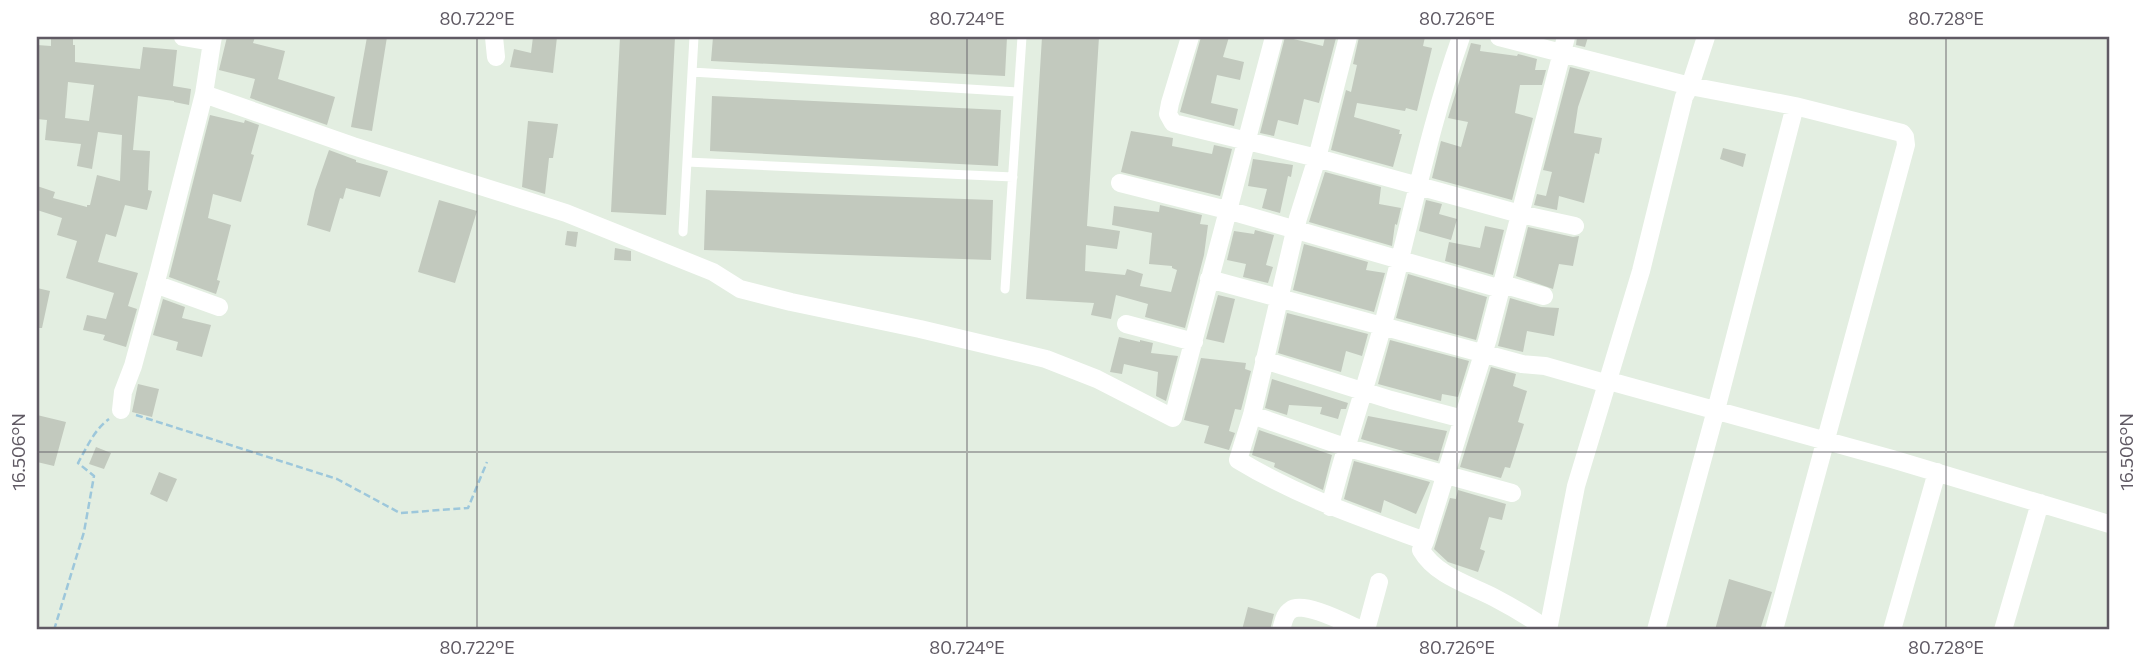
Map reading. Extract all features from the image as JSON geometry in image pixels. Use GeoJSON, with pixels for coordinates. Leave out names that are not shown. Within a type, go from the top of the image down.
{"type":"FeatureCollection","features":[{"type":"Feature","properties":{"kind":"street"},"geometry":{"type":"LineString","coordinates":[[121,410],[123,392],[133,366],[204,94],[213,39],[183,37]]}},
{"type":"Feature","properties":{"kind":"street"},"geometry":{"type":"LineString","coordinates":[[494,37],[496,57]]}},
{"type":"Feature","properties":{"kind":"street"},"geometry":{"type":"LineString","coordinates":[[1190,37],[1170,103],[1168,114],[1173,123],[1575,226]]}},
{"type":"Feature","properties":{"kind":"street"},"geometry":{"type":"LineString","coordinates":[[204,94],[353,146],[566,213],[713,272],[740,289],[791,303],[920,329],[1046,359],[1097,379],[1173,418],[1274,37]]}},
{"type":"Feature","properties":{"kind":"street"},"geometry":{"type":"LineString","coordinates":[[1348,37],[1252,415],[1238,460],[1276,483],[1330,507],[1425,541]]}},
{"type":"Feature","properties":{"kind":"street"},"geometry":{"type":"LineString","coordinates":[[1330,507],[1345,447],[1383,324],[1443,87],[1461,37]]}},
{"type":"Feature","properties":{"kind":"street"},"geometry":{"type":"LineString","coordinates":[[1499,37],[1564,45],[1690,86],[1795,106],[1902,134],[1906,140],[1774,630]]}},
{"type":"Feature","properties":{"kind":"street"},"geometry":{"type":"LineString","coordinates":[[1564,45],[1484,352],[1421,550],[1427,560],[1453,579],[1522,613],[1548,630],[1576,486],[1641,271],[1684,97],[1706,37]]}},
{"type":"Feature","properties":{"kind":"street"},"geometry":{"type":"LineString","coordinates":[[1656,630],[1795,106]]}},
{"type":"Feature","properties":{"kind":"street"},"geometry":{"type":"LineString","coordinates":[[1120,183],[1544,296]]}},
{"type":"Feature","properties":{"kind":"street"},"geometry":{"type":"LineString","coordinates":[[1209,279],[1383,324],[1522,364],[1545,366],[1827,440],[2109,524]]}},
{"type":"Feature","properties":{"kind":"street"},"geometry":{"type":"LineString","coordinates":[[155,284],[219,307]]}},
{"type":"Feature","properties":{"kind":"street"},"geometry":{"type":"LineString","coordinates":[[1126,324],[1195,342]]}},
{"type":"Feature","properties":{"kind":"street"},"geometry":{"type":"LineString","coordinates":[[1264,360],[1463,419]]}},
{"type":"Feature","properties":{"kind":"street"},"geometry":{"type":"LineString","coordinates":[[1252,415],[1345,447],[1512,493]]}},
{"type":"Feature","properties":{"kind":"street"},"geometry":{"type":"LineString","coordinates":[[1892,630],[1937,472]]}},
{"type":"Feature","properties":{"kind":"street"},"geometry":{"type":"LineString","coordinates":[[2003,630],[2040,503]]}},
{"type":"Feature","properties":{"kind":"street"},"geometry":{"type":"LineString","coordinates":[[1366,630],[1379,582]]}},
{"type":"Feature","properties":{"kind":"street"},"geometry":{"type":"LineString","coordinates":[[1281,630],[1287,614],[1292,608],[1299,607],[1324,613],[1358,630]]}},
{"type":"Feature","properties":{"kind":"lane"},"geometry":{"type":"LineString","coordinates":[[682,232],[694,37]]}},
{"type":"Feature","properties":{"kind":"lane"},"geometry":{"type":"LineString","coordinates":[[1005,289],[1022,37]]}},
{"type":"Feature","properties":{"kind":"lane"},"geometry":{"type":"LineString","coordinates":[[692,72],[1018,92]]}},
{"type":"Feature","properties":{"kind":"lane"},"geometry":{"type":"LineString","coordinates":[[687,162],[1013,177]]}},
{"type":"Feature","properties":{"kind":"path"},"geometry":{"type":"LineString","coordinates":[[54,630],[84,532],[94,476],[78,463],[101,425],[121,410],[337,479],[400,513],[468,508],[487,462]]}},
{"type":"Feature","properties":{"kind":"building"},"geometry":{"type":"Polygon","coordinates":[[[51,37],[73,37],[75,62],[140,69],[143,47],[177,50],[173,86],[191,89],[189,105],[138,96],[133,150],[150,151],[148,190],[152,191],[147,210],[125,205],[116,237],[106,234],[98,262],[138,273],[128,306],[137,309],[126,347],[103,340],[105,335],[83,330],[87,315],[106,319],[114,293],[66,278],[77,241],[57,235],[62,218],[37,210],[37,186],[55,192],[53,198],[87,207],[90,205],[97,175],[120,181],[122,135],[98,132],[92,169],[77,166],[81,144],[45,140],[47,120],[37,119],[37,45],[51,46],[51,37]],[[68,82],[65,118],[89,121],[94,85],[68,82]]]}},
{"type":"Feature","properties":{"kind":"building"},"geometry":{"type":"Polygon","coordinates":[[[227,37],[255,37],[253,43],[285,51],[278,79],[335,97],[327,125],[250,98],[255,79],[219,70],[227,37]]]}},
{"type":"Feature","properties":{"kind":"building"},"geometry":{"type":"Polygon","coordinates":[[[367,37],[387,37],[372,131],[351,127],[367,37]]]}},
{"type":"Feature","properties":{"kind":"building"},"geometry":{"type":"Polygon","coordinates":[[[533,37],[557,37],[553,73],[510,67],[514,49],[531,53],[533,37]]]}},
{"type":"Feature","properties":{"kind":"building"},"geometry":{"type":"Polygon","coordinates":[[[620,37],[675,37],[666,215],[611,212],[620,37]]]}},
{"type":"Feature","properties":{"kind":"building"},"geometry":{"type":"Polygon","coordinates":[[[713,37],[1007,37],[1005,76],[711,61],[713,37]]]}},
{"type":"Feature","properties":{"kind":"building"},"geometry":{"type":"Polygon","coordinates":[[[1042,37],[1099,37],[1087,226],[1120,231],[1117,249],[1086,245],[1085,271],[1125,275],[1127,269],[1143,274],[1140,286],[1171,292],[1177,270],[1172,266],[1149,264],[1152,233],[1112,225],[1114,206],[1159,212],[1160,205],[1202,215],[1200,224],[1208,225],[1204,255],[1185,328],[1145,317],[1148,304],[1116,295],[1111,319],[1091,315],[1094,303],[1026,299],[1042,37]]]}},
{"type":"Feature","properties":{"kind":"building"},"geometry":{"type":"Polygon","coordinates":[[[1201,37],[1229,37],[1223,57],[1244,62],[1240,80],[1217,75],[1211,103],[1238,109],[1234,126],[1180,112],[1201,37]]]}},
{"type":"Feature","properties":{"kind":"building"},"geometry":{"type":"Polygon","coordinates":[[[1285,37],[1323,46],[1325,37],[1336,38],[1319,103],[1304,99],[1298,125],[1278,120],[1274,136],[1260,133],[1285,37]]]}},
{"type":"Feature","properties":{"kind":"building"},"geometry":{"type":"Polygon","coordinates":[[[1359,37],[1425,37],[1423,46],[1432,48],[1417,111],[1357,103],[1354,117],[1400,130],[1399,134],[1402,134],[1393,167],[1331,150],[1346,90],[1351,92],[1359,37]]]}},
{"type":"Feature","properties":{"kind":"building"},"geometry":{"type":"Polygon","coordinates":[[[1577,37],[1588,37],[1585,47],[1576,45],[1577,37]]]}},
{"type":"Feature","properties":{"kind":"building"},"geometry":{"type":"Polygon","coordinates":[[[1471,43],[1481,45],[1480,51],[1518,54],[1537,59],[1535,70],[1546,70],[1542,85],[1520,85],[1515,113],[1533,118],[1512,200],[1432,178],[1441,141],[1461,147],[1468,122],[1448,118],[1471,43]]]}},
{"type":"Feature","properties":{"kind":"building"},"geometry":{"type":"Polygon","coordinates":[[[1570,67],[1590,72],[1578,107],[1574,133],[1602,138],[1599,154],[1595,153],[1584,203],[1559,196],[1557,210],[1534,205],[1537,194],[1546,196],[1552,172],[1543,170],[1570,67]]]}},
{"type":"Feature","properties":{"kind":"building"},"geometry":{"type":"Polygon","coordinates":[[[712,96],[1001,110],[998,166],[710,151],[712,96]]]}},
{"type":"Feature","properties":{"kind":"building"},"geometry":{"type":"Polygon","coordinates":[[[210,115],[259,125],[241,202],[213,194],[208,218],[231,225],[216,294],[169,277],[210,115]]]}},
{"type":"Feature","properties":{"kind":"building"},"geometry":{"type":"Polygon","coordinates":[[[528,121],[558,124],[553,158],[549,158],[545,194],[522,187],[528,121]]]}},
{"type":"Feature","properties":{"kind":"building"},"geometry":{"type":"Polygon","coordinates":[[[1131,131],[1173,138],[1172,146],[1212,154],[1214,145],[1232,149],[1220,196],[1121,172],[1131,131]]]}},
{"type":"Feature","properties":{"kind":"building"},"geometry":{"type":"Polygon","coordinates":[[[1723,148],[1746,154],[1743,167],[1720,159],[1723,148]]]}},
{"type":"Feature","properties":{"kind":"building"},"geometry":{"type":"Polygon","coordinates":[[[329,150],[356,162],[388,171],[380,197],[346,188],[343,199],[340,198],[330,232],[307,225],[315,190],[329,150]]]}},
{"type":"Feature","properties":{"kind":"building"},"geometry":{"type":"Polygon","coordinates":[[[1253,159],[1293,165],[1280,213],[1262,208],[1267,189],[1248,186],[1253,159]]]}},
{"type":"Feature","properties":{"kind":"building"},"geometry":{"type":"Polygon","coordinates":[[[1325,172],[1381,187],[1379,204],[1401,208],[1397,225],[1395,224],[1392,246],[1309,222],[1325,172]]]}},
{"type":"Feature","properties":{"kind":"building"},"geometry":{"type":"Polygon","coordinates":[[[706,190],[993,200],[991,260],[704,250],[706,190]]]}},
{"type":"Feature","properties":{"kind":"building"},"geometry":{"type":"Polygon","coordinates":[[[439,200],[477,211],[455,283],[418,272],[439,200]]]}},
{"type":"Feature","properties":{"kind":"building"},"geometry":{"type":"Polygon","coordinates":[[[1426,200],[1442,204],[1439,214],[1457,219],[1451,240],[1419,231],[1426,200]]]}},
{"type":"Feature","properties":{"kind":"building"},"geometry":{"type":"Polygon","coordinates":[[[1485,226],[1504,230],[1493,275],[1445,261],[1449,242],[1480,248],[1485,226]]]}},
{"type":"Feature","properties":{"kind":"building"},"geometry":{"type":"Polygon","coordinates":[[[1528,227],[1579,236],[1573,266],[1559,264],[1553,289],[1516,276],[1528,227]]]}},
{"type":"Feature","properties":{"kind":"building"},"geometry":{"type":"Polygon","coordinates":[[[1255,230],[1274,235],[1266,265],[1273,267],[1268,283],[1243,277],[1246,264],[1227,260],[1234,231],[1254,234],[1255,230]]]}},
{"type":"Feature","properties":{"kind":"building"},"geometry":{"type":"Polygon","coordinates":[[[567,231],[578,232],[576,247],[565,245],[567,231]]]}},
{"type":"Feature","properties":{"kind":"building"},"geometry":{"type":"Polygon","coordinates":[[[1304,244],[1368,262],[1366,270],[1385,273],[1374,312],[1293,290],[1304,244]]]}},
{"type":"Feature","properties":{"kind":"building"},"geometry":{"type":"Polygon","coordinates":[[[615,248],[631,251],[631,261],[614,260],[615,248]]]}},
{"type":"Feature","properties":{"kind":"building"},"geometry":{"type":"Polygon","coordinates":[[[1408,274],[1487,297],[1476,340],[1396,318],[1408,274]]]}},
{"type":"Feature","properties":{"kind":"building"},"geometry":{"type":"Polygon","coordinates":[[[37,288],[50,291],[42,328],[37,328],[37,288]]]}},
{"type":"Feature","properties":{"kind":"building"},"geometry":{"type":"Polygon","coordinates":[[[1218,295],[1235,299],[1224,343],[1206,339],[1218,295]]]}},
{"type":"Feature","properties":{"kind":"building"},"geometry":{"type":"Polygon","coordinates":[[[1510,298],[1541,307],[1559,308],[1554,336],[1527,331],[1523,352],[1498,346],[1510,298]]]}},
{"type":"Feature","properties":{"kind":"building"},"geometry":{"type":"Polygon","coordinates":[[[163,299],[185,307],[182,318],[211,325],[202,357],[176,350],[178,342],[153,335],[163,299]]]}},
{"type":"Feature","properties":{"kind":"building"},"geometry":{"type":"Polygon","coordinates":[[[1287,313],[1368,334],[1362,356],[1346,351],[1341,372],[1278,353],[1287,313]]]}},
{"type":"Feature","properties":{"kind":"building"},"geometry":{"type":"Polygon","coordinates":[[[1119,337],[1153,343],[1151,353],[1178,356],[1166,401],[1156,396],[1158,372],[1124,364],[1122,374],[1110,372],[1119,337]]]}},
{"type":"Feature","properties":{"kind":"building"},"geometry":{"type":"Polygon","coordinates":[[[1390,340],[1469,361],[1458,397],[1442,394],[1441,401],[1378,384],[1390,340]]]}},
{"type":"Feature","properties":{"kind":"building"},"geometry":{"type":"Polygon","coordinates":[[[1201,358],[1246,363],[1245,369],[1251,371],[1241,410],[1235,409],[1229,431],[1235,433],[1229,450],[1204,443],[1209,426],[1184,420],[1201,358]]]}},
{"type":"Feature","properties":{"kind":"building"},"geometry":{"type":"Polygon","coordinates":[[[1491,367],[1516,374],[1513,386],[1527,391],[1518,422],[1524,424],[1510,468],[1505,467],[1501,478],[1460,467],[1491,367]]]}},
{"type":"Feature","properties":{"kind":"building"},"geometry":{"type":"Polygon","coordinates":[[[1272,379],[1348,403],[1346,409],[1341,409],[1338,419],[1320,414],[1322,407],[1289,405],[1287,415],[1265,408],[1272,379]]]}},
{"type":"Feature","properties":{"kind":"building"},"geometry":{"type":"Polygon","coordinates":[[[138,384],[159,389],[152,417],[132,412],[138,384]]]}},
{"type":"Feature","properties":{"kind":"building"},"geometry":{"type":"Polygon","coordinates":[[[37,415],[66,422],[54,466],[37,462],[37,415]]]}},
{"type":"Feature","properties":{"kind":"building"},"geometry":{"type":"Polygon","coordinates":[[[1368,416],[1447,431],[1438,461],[1361,439],[1368,416]]]}},
{"type":"Feature","properties":{"kind":"building"},"geometry":{"type":"Polygon","coordinates":[[[1259,430],[1332,455],[1323,490],[1274,467],[1275,463],[1252,455],[1259,430]]]}},
{"type":"Feature","properties":{"kind":"building"},"geometry":{"type":"Polygon","coordinates":[[[96,447],[111,453],[104,469],[89,464],[96,447]]]}},
{"type":"Feature","properties":{"kind":"building"},"geometry":{"type":"Polygon","coordinates":[[[1354,461],[1430,482],[1416,514],[1384,500],[1381,513],[1344,499],[1354,461]]]}},
{"type":"Feature","properties":{"kind":"building"},"geometry":{"type":"Polygon","coordinates":[[[159,472],[177,479],[167,502],[150,494],[159,472]]]}},
{"type":"Feature","properties":{"kind":"building"},"geometry":{"type":"Polygon","coordinates":[[[1458,490],[1506,504],[1502,520],[1489,517],[1480,549],[1485,551],[1478,572],[1448,562],[1434,549],[1450,498],[1456,499],[1458,490]]]}},
{"type":"Feature","properties":{"kind":"building"},"geometry":{"type":"Polygon","coordinates":[[[1729,579],[1772,592],[1760,630],[1715,630],[1729,579]]]}},
{"type":"Feature","properties":{"kind":"building"},"geometry":{"type":"Polygon","coordinates":[[[1248,607],[1274,614],[1270,630],[1242,630],[1248,607]]]}}]}
